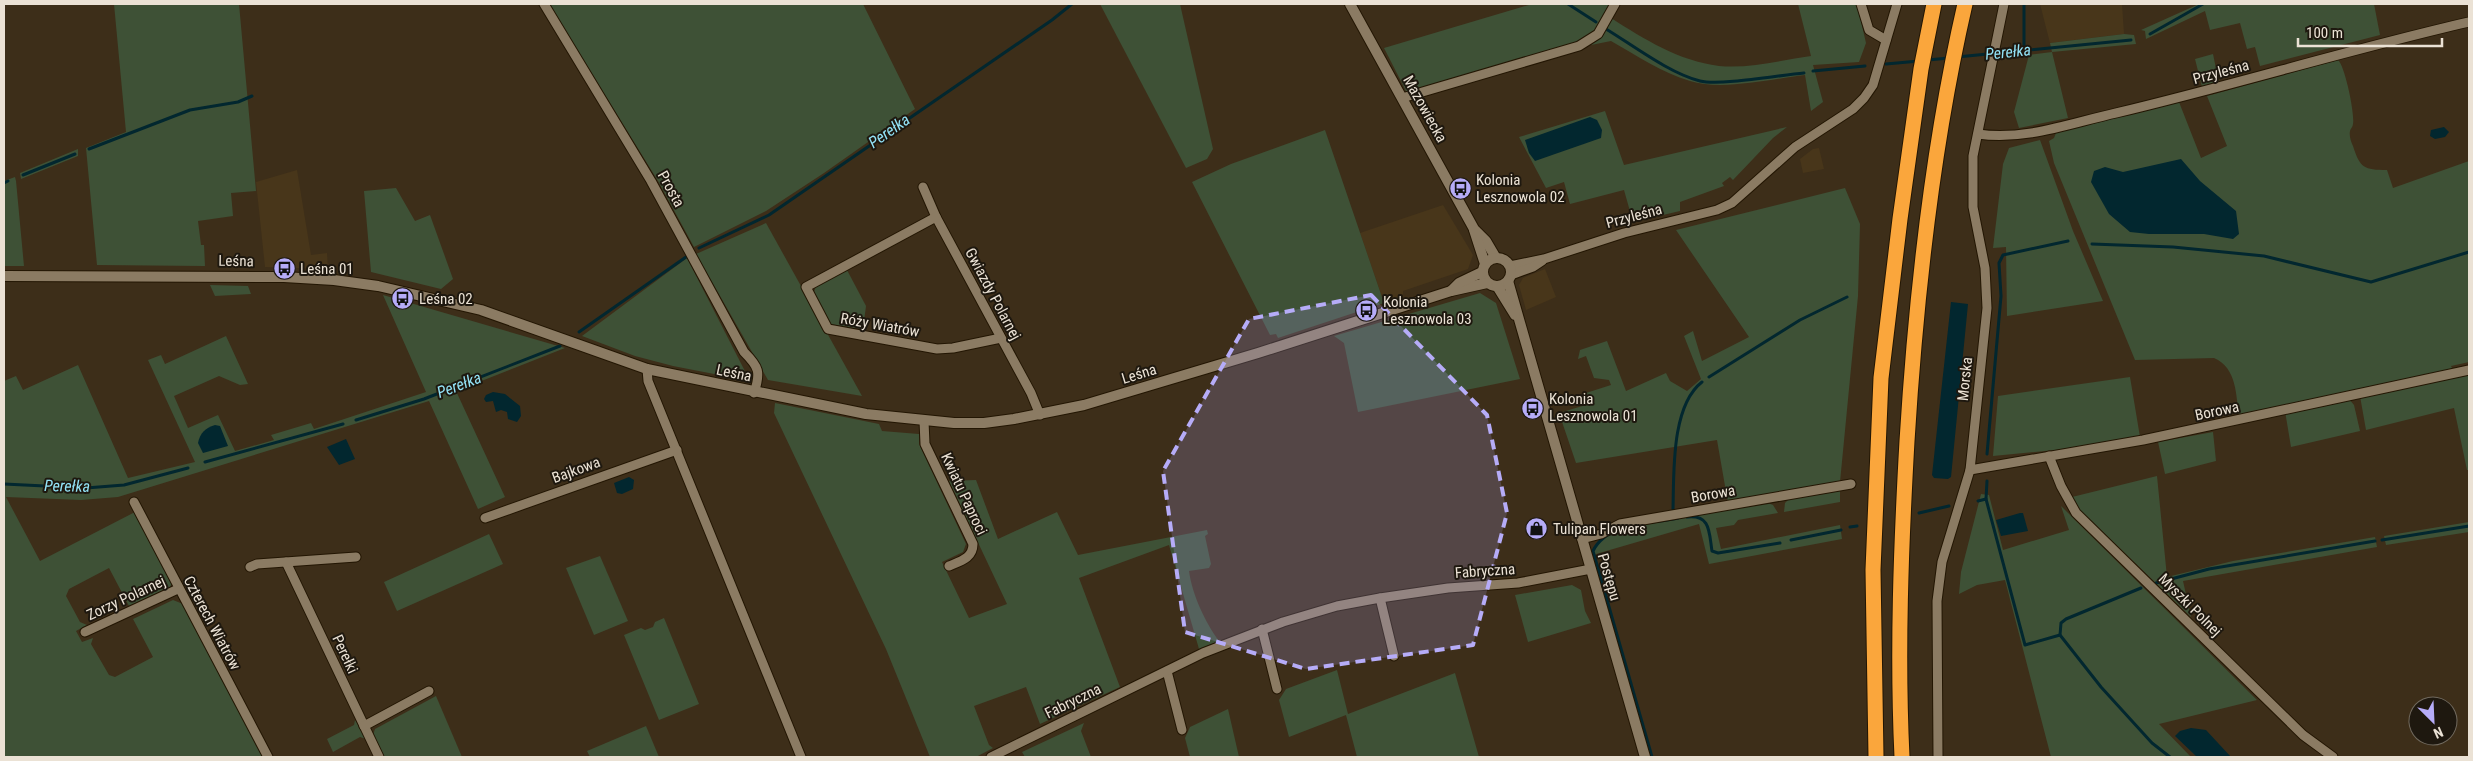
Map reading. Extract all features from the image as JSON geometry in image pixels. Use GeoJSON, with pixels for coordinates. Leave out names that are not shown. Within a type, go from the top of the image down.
{"type":"FeatureCollection","features":[{"type":"Feature","properties":{"kind":"highway"},"geometry":{"type":"LineString","coordinates":[[1876,757],[1873,570],[1881,378],[1890,294],[1923,62],[1934,4]]}},
{"type":"Feature","properties":{"kind":"highway"},"geometry":{"type":"LineString","coordinates":[[1902,757],[1900,559],[1911,376],[1928,220],[1952,59],[1965,4]]}},
{"type":"Feature","properties":{"kind":"street","name":"Prosta"},"geometry":{"type":"LineString","coordinates":[[544,4],[651,181],[744,352],[755,363],[759,378],[754,393]]}},
{"type":"Feature","properties":{"kind":"street","name":"Mazowiecka"},"geometry":{"type":"LineString","coordinates":[[1350,4],[1474,229],[1484,268],[1492,285]]}},
{"type":"Feature","properties":{"kind":"street"},"geometry":{"type":"LineString","coordinates":[[1402,98],[1579,46],[1598,34],[1616,4]]}},
{"type":"Feature","properties":{"kind":"street"},"geometry":{"type":"LineString","coordinates":[[1862,4],[1869,30],[1886,40],[1897,4]]}},
{"type":"Feature","properties":{"kind":"street","name":"Morska"},"geometry":{"type":"LineString","coordinates":[[1938,757],[1938,589],[1942,562],[1970,470],[1988,295],[1973,208],[1972,163],[2004,4]]}},
{"type":"Feature","properties":{"kind":"street","name":"Przyleśna"},"geometry":{"type":"LineString","coordinates":[[1978,134],[2009,136],[2157,104],[2469,22]]}},
{"type":"Feature","properties":{"kind":"street","name":"Przyleśna"},"geometry":{"type":"LineString","coordinates":[[1509,274],[1533,267],[1544,259],[1624,233],[1717,210],[1732,203],[1806,138],[1858,105],[1873,85],[1886,40]]}},
{"type":"Feature","properties":{"kind":"street","name":"Gwiazdy Polarnej"},"geometry":{"type":"LineString","coordinates":[[923,186],[936,216],[1032,393],[1040,414]]}},
{"type":"Feature","properties":{"kind":"street","name":"Róży Wiatrów"},"geometry":{"type":"LineString","coordinates":[[936,216],[806,287],[828,329],[937,349],[953,348],[1001,338]]}},
{"type":"Feature","properties":{"kind":"street","name":"Mazowiecka"},"geometry":{"type":"LineString","coordinates":[[1474,229],[1486,241],[1496,258]]}},
{"type":"Feature","properties":{"kind":"street","name":"Leśna"},"geometry":{"type":"LineString","coordinates":[[1451,291],[1459,283],[1484,268],[1496,258]]}},
{"type":"Feature","properties":{"kind":"street"},"geometry":{"type":"LineString","coordinates":[[1496,258],[1504,260],[1509,274]]}},
{"type":"Feature","properties":{"kind":"street","name":"Leśna"},"geometry":{"type":"LineString","coordinates":[[4,276],[290,277],[378,286],[481,310],[647,369],[754,393],[866,414],[924,421],[984,423],[1090,404],[1153,386],[1451,291],[1492,285],[1509,274]]}},
{"type":"Feature","properties":{"kind":"street","name":"Postępu"},"geometry":{"type":"LineString","coordinates":[[1509,274],[1518,318],[1646,757]]}},
{"type":"Feature","properties":{"kind":"street","name":"Postępu"},"geometry":{"type":"LineString","coordinates":[[1492,285],[1518,318]]}},
{"type":"Feature","properties":{"kind":"street"},"geometry":{"type":"LineString","coordinates":[[647,369],[648,381],[801,757]]}},
{"type":"Feature","properties":{"kind":"street","name":"Borowa"},"geometry":{"type":"LineString","coordinates":[[1970,470],[2160,437],[2469,370]]}},
{"type":"Feature","properties":{"kind":"street","name":"Kwiatu Paproci"},"geometry":{"type":"LineString","coordinates":[[924,421],[925,444],[973,544],[971,555],[950,566]]}},
{"type":"Feature","properties":{"kind":"street","name":"Bajkowa"},"geometry":{"type":"LineString","coordinates":[[485,518],[676,450]]}},
{"type":"Feature","properties":{"kind":"street","name":"Myszki Polnej"},"geometry":{"type":"LineString","coordinates":[[2049,456],[2061,486],[2076,513],[2303,735],[2333,757]]}},
{"type":"Feature","properties":{"kind":"street","name":"Borowa"},"geometry":{"type":"LineString","coordinates":[[1582,539],[1601,534],[1620,524],[1851,484]]}},
{"type":"Feature","properties":{"kind":"street","name":"Czterech Wiatrów"},"geometry":{"type":"LineString","coordinates":[[134,502],[178,589],[268,757]]}},
{"type":"Feature","properties":{"kind":"street"},"geometry":{"type":"LineString","coordinates":[[250,567],[257,564],[356,556]]}},
{"type":"Feature","properties":{"kind":"street","name":"Perełki"},"geometry":{"type":"LineString","coordinates":[[286,562],[379,757]]}},
{"type":"Feature","properties":{"kind":"street","name":"Fabryczna"},"geometry":{"type":"LineString","coordinates":[[991,757],[1167,671],[1262,629],[1337,606],[1380,598],[1448,588],[1518,583],[1591,569]]}},
{"type":"Feature","properties":{"kind":"street","name":"Zorzy Polarnej"},"geometry":{"type":"LineString","coordinates":[[86,632],[178,589]]}},
{"type":"Feature","properties":{"kind":"street"},"geometry":{"type":"LineString","coordinates":[[1380,598],[1394,656]]}},
{"type":"Feature","properties":{"kind":"street"},"geometry":{"type":"LineString","coordinates":[[1262,629],[1277,689]]}},
{"type":"Feature","properties":{"kind":"street"},"geometry":{"type":"LineString","coordinates":[[1167,671],[1182,730]]}},
{"type":"Feature","properties":{"kind":"street"},"geometry":{"type":"LineString","coordinates":[[364,726],[429,691]]}},
{"type":"Feature","properties":{"kind":"highlighted area"},"geometry":{"type":"Polygon","coordinates":[[[1371,295],[1487,415],[1507,513],[1473,645],[1306,669],[1185,632],[1163,471],[1249,319],[1371,295]]]}},
{"type":"Feature","properties":{"kind":"shaded area"},"geometry":{"type":"Polygon","coordinates":[[[2040,4],[2122,4],[2124,34],[2050,43],[2040,4]]]}},
{"type":"Feature","properties":{"kind":"shaded area"},"geometry":{"type":"Polygon","coordinates":[[[1819,148],[1824,169],[1803,173],[1800,159],[1813,149],[1819,148]]]}},
{"type":"Feature","properties":{"kind":"shaded area"},"geometry":{"type":"Polygon","coordinates":[[[297,170],[311,255],[327,253],[328,269],[265,267],[256,182],[297,170]]]}},
{"type":"Feature","properties":{"kind":"shaded area"},"geometry":{"type":"Polygon","coordinates":[[[1443,205],[1473,255],[1468,269],[1403,291],[1403,295],[1384,303],[1360,233],[1443,205]]]}},
{"type":"Feature","properties":{"kind":"shaded area"},"geometry":{"type":"Polygon","coordinates":[[[1545,269],[1556,297],[1526,310],[1519,285],[1523,278],[1545,269]]]}},
{"type":"Feature","properties":{"kind":"green space"},"geometry":{"type":"Polygon","coordinates":[[[114,4],[239,4],[256,191],[231,193],[233,216],[198,221],[201,245],[204,245],[205,266],[97,265],[86,148],[126,132],[114,4]]]}},
{"type":"Feature","properties":{"kind":"green space"},"geometry":{"type":"Polygon","coordinates":[[[549,4],[863,4],[915,109],[766,211],[694,247],[658,181],[549,4]]]}},
{"type":"Feature","properties":{"kind":"green space"},"geometry":{"type":"Polygon","coordinates":[[[1100,4],[1180,4],[1213,149],[1207,159],[1186,168],[1100,4]]]}},
{"type":"Feature","properties":{"kind":"green space"},"geometry":{"type":"Polygon","coordinates":[[[1532,4],[1613,4],[1598,28],[1578,44],[1411,92],[1406,91],[1384,48],[1532,4]]]}},
{"type":"Feature","properties":{"kind":"green space"},"geometry":{"type":"Polygon","coordinates":[[[1798,4],[1857,4],[1866,43],[1859,62],[1813,65],[1823,102],[1811,111],[1805,75],[1731,85],[1703,84],[1669,73],[1611,41],[1591,45],[1611,18],[1662,48],[1690,59],[1719,66],[1765,64],[1811,56],[1798,4]]]}},
{"type":"Feature","properties":{"kind":"green space"},"geometry":{"type":"Polygon","coordinates":[[[2199,4],[2374,4],[2380,35],[2260,66],[2255,47],[2247,49],[2240,23],[2210,30],[2205,11],[2146,39],[2145,31],[2141,30],[2199,4]]]}},
{"type":"Feature","properties":{"kind":"green space"},"geometry":{"type":"Polygon","coordinates":[[[2124,34],[2134,35],[2136,44],[2052,52],[2050,43],[2124,34]]]}},
{"type":"Feature","properties":{"kind":"green space"},"geometry":{"type":"Polygon","coordinates":[[[2052,52],[2068,118],[2019,128],[2014,112],[2029,55],[2052,52]]]}},
{"type":"Feature","properties":{"kind":"green space"},"geometry":{"type":"Polygon","coordinates":[[[2213,54],[2219,83],[2202,87],[2195,59],[2213,54]]]}},
{"type":"Feature","properties":{"kind":"green space"},"geometry":{"type":"Polygon","coordinates":[[[2338,60],[2344,71],[2351,101],[2353,125],[2350,131],[2350,139],[2358,159],[2364,166],[2387,170],[2393,188],[2469,161],[2469,362],[2451,366],[2453,370],[2239,417],[2236,391],[2231,375],[2222,363],[2214,358],[2135,360],[2054,163],[2049,141],[2054,138],[2056,133],[2179,102],[2201,158],[2227,146],[2207,96],[2338,60]]]}},
{"type":"Feature","properties":{"kind":"green space"},"geometry":{"type":"Polygon","coordinates":[[[1605,111],[1624,165],[1787,127],[1773,138],[1733,180],[1730,177],[1722,183],[1724,186],[1680,202],[1680,211],[1633,222],[1624,190],[1570,204],[1564,182],[1546,188],[1519,137],[1605,111]]]}},
{"type":"Feature","properties":{"kind":"green space"},"geometry":{"type":"Polygon","coordinates":[[[1325,130],[1384,303],[1278,338],[1276,334],[1270,335],[1192,182],[1231,164],[1325,130]]]}},
{"type":"Feature","properties":{"kind":"green space"},"geometry":{"type":"Polygon","coordinates":[[[2040,140],[2073,231],[2103,301],[2007,316],[2006,247],[1993,248],[2003,164],[2009,148],[2040,140]]]}},
{"type":"Feature","properties":{"kind":"green space"},"geometry":{"type":"Polygon","coordinates":[[[78,149],[78,156],[21,179],[20,173],[78,149]]]}},
{"type":"Feature","properties":{"kind":"green space"},"geometry":{"type":"Polygon","coordinates":[[[15,177],[24,266],[4,266],[4,181],[15,177]]]}},
{"type":"Feature","properties":{"kind":"green space"},"geometry":{"type":"Polygon","coordinates":[[[396,188],[415,221],[430,215],[453,279],[441,289],[371,272],[364,191],[396,188]]]}},
{"type":"Feature","properties":{"kind":"green space"},"geometry":{"type":"Polygon","coordinates":[[[1845,188],[1860,224],[1858,296],[1840,482],[1728,503],[1717,440],[1576,463],[1559,413],[1589,404],[1586,393],[1611,385],[1609,380],[1594,378],[1586,356],[1578,359],[1580,350],[1607,341],[1626,391],[1666,373],[1670,381],[1687,391],[1701,379],[1684,336],[1693,331],[1702,361],[1749,337],[1676,230],[1845,188]]]}},
{"type":"Feature","properties":{"kind":"green space"},"geometry":{"type":"Polygon","coordinates":[[[766,223],[862,396],[768,380],[696,254],[766,223]]]}},
{"type":"Feature","properties":{"kind":"green space"},"geometry":{"type":"Polygon","coordinates":[[[687,258],[750,381],[673,366],[635,356],[582,336],[687,258]]]}},
{"type":"Feature","properties":{"kind":"green space"},"geometry":{"type":"Polygon","coordinates":[[[847,270],[866,306],[863,329],[829,324],[813,295],[816,286],[847,270]]]}},
{"type":"Feature","properties":{"kind":"green space"},"geometry":{"type":"Polygon","coordinates":[[[210,285],[248,286],[251,294],[215,296],[210,285]]]}},
{"type":"Feature","properties":{"kind":"green space"},"geometry":{"type":"Polygon","coordinates":[[[1480,293],[1496,303],[1520,379],[1358,412],[1344,343],[1334,336],[1480,293]]]}},
{"type":"Feature","properties":{"kind":"green space"},"geometry":{"type":"Polygon","coordinates":[[[383,295],[565,348],[456,391],[505,497],[478,509],[429,401],[118,497],[81,500],[6,497],[40,561],[135,512],[172,583],[170,587],[129,606],[109,568],[69,589],[66,596],[80,622],[87,625],[76,631],[82,642],[93,638],[91,644],[109,675],[115,677],[153,657],[133,619],[173,600],[183,604],[265,757],[4,757],[4,381],[16,376],[23,390],[78,365],[128,478],[195,462],[148,360],[161,355],[165,364],[226,336],[248,384],[240,385],[219,376],[174,396],[188,428],[218,415],[235,451],[274,440],[271,435],[311,423],[314,429],[426,392],[383,295]]]}},
{"type":"Feature","properties":{"kind":"green space"},"geometry":{"type":"Polygon","coordinates":[[[2469,374],[2469,470],[2467,470],[2454,408],[2366,430],[2360,396],[2469,374]]]}},
{"type":"Feature","properties":{"kind":"green space"},"geometry":{"type":"Polygon","coordinates":[[[2130,377],[2140,437],[2087,447],[1993,456],[1998,396],[2130,377]]]}},
{"type":"Feature","properties":{"kind":"green space"},"geometry":{"type":"Polygon","coordinates":[[[2348,398],[2354,405],[2360,431],[2291,447],[2285,411],[2348,398]]]}},
{"type":"Feature","properties":{"kind":"green space"},"geometry":{"type":"Polygon","coordinates":[[[775,403],[879,424],[882,431],[919,434],[919,444],[966,544],[963,552],[942,562],[969,618],[1007,604],[949,481],[976,480],[998,539],[1057,512],[1078,555],[1207,530],[1208,534],[1205,536],[1211,564],[1209,568],[1189,571],[1200,608],[1219,641],[1199,649],[1169,545],[1079,578],[1120,687],[1040,724],[1026,687],[974,706],[989,745],[993,748],[976,757],[930,757],[886,649],[774,413],[775,403]]]}},
{"type":"Feature","properties":{"kind":"green space"},"geometry":{"type":"Polygon","coordinates":[[[2213,432],[2216,461],[2165,474],[2158,442],[2213,432]]]}},
{"type":"Feature","properties":{"kind":"green space"},"geometry":{"type":"Polygon","coordinates":[[[2157,476],[2167,577],[2233,561],[2375,537],[2377,547],[2183,581],[2191,617],[2075,505],[2072,497],[2157,476]]]}},
{"type":"Feature","properties":{"kind":"green space"},"geometry":{"type":"Polygon","coordinates":[[[1840,491],[1840,502],[1784,512],[1785,503],[1789,499],[1840,491]]]}},
{"type":"Feature","properties":{"kind":"green space"},"geometry":{"type":"Polygon","coordinates":[[[1981,494],[1989,495],[2003,550],[2069,530],[2061,506],[2257,700],[2159,724],[2191,757],[2051,757],[2005,580],[1977,585],[1959,594],[1961,572],[1981,494]]]}},
{"type":"Feature","properties":{"kind":"green space"},"geometry":{"type":"Polygon","coordinates":[[[1768,503],[1773,505],[1778,513],[1738,520],[1734,525],[1716,528],[1721,549],[1840,525],[1842,539],[1709,564],[1699,524],[1593,555],[1592,551],[1601,538],[1616,528],[1768,503]]]}},
{"type":"Feature","properties":{"kind":"green space"},"geometry":{"type":"Polygon","coordinates":[[[2469,522],[2469,532],[2386,545],[2384,536],[2469,522]]]}},
{"type":"Feature","properties":{"kind":"green space"},"geometry":{"type":"Polygon","coordinates":[[[489,534],[503,564],[397,611],[384,582],[489,534]]]}},
{"type":"Feature","properties":{"kind":"green space"},"geometry":{"type":"Polygon","coordinates":[[[600,556],[628,621],[594,635],[566,568],[600,556]]]}},
{"type":"Feature","properties":{"kind":"green space"},"geometry":{"type":"Polygon","coordinates":[[[1572,585],[1581,590],[1585,611],[1591,623],[1528,642],[1515,595],[1572,585]]]}},
{"type":"Feature","properties":{"kind":"green space"},"geometry":{"type":"Polygon","coordinates":[[[664,618],[699,704],[659,720],[624,635],[641,628],[645,630],[653,627],[655,622],[664,618]]]}},
{"type":"Feature","properties":{"kind":"green space"},"geometry":{"type":"Polygon","coordinates":[[[1337,670],[1348,714],[1455,673],[1479,757],[1357,757],[1346,715],[1289,737],[1279,700],[1286,689],[1337,670]]]}},
{"type":"Feature","properties":{"kind":"green space"},"geometry":{"type":"Polygon","coordinates":[[[436,696],[462,757],[384,757],[373,735],[375,729],[436,696]]]}},
{"type":"Feature","properties":{"kind":"green space"},"geometry":{"type":"Polygon","coordinates":[[[1228,709],[1239,757],[1190,757],[1185,738],[1190,727],[1228,709]]]}},
{"type":"Feature","properties":{"kind":"green space"},"geometry":{"type":"Polygon","coordinates":[[[355,720],[366,739],[360,737],[333,752],[327,739],[354,725],[355,720]]]}},
{"type":"Feature","properties":{"kind":"green space"},"geometry":{"type":"Polygon","coordinates":[[[1084,723],[1081,731],[1091,757],[1025,757],[1022,752],[1084,723]]]}},
{"type":"Feature","properties":{"kind":"green space"},"geometry":{"type":"Polygon","coordinates":[[[646,726],[659,757],[590,757],[587,751],[646,726]]]}},
{"type":"Feature","properties":{"kind":"water"},"geometry":{"type":"Polygon","coordinates":[[[1590,117],[1597,120],[1602,130],[1601,138],[1535,161],[1529,153],[1525,140],[1590,117]]]}},
{"type":"Feature","properties":{"kind":"water"},"geometry":{"type":"Polygon","coordinates":[[[2444,127],[2449,132],[2445,137],[2435,139],[2430,136],[2431,130],[2444,127]]]}},
{"type":"Feature","properties":{"kind":"water"},"geometry":{"type":"Polygon","coordinates":[[[2181,159],[2200,181],[2236,211],[2239,234],[2233,239],[2204,234],[2130,232],[2109,214],[2091,182],[2094,171],[2105,167],[2123,172],[2181,159]]]}},
{"type":"Feature","properties":{"kind":"water"},"geometry":{"type":"Polygon","coordinates":[[[1951,302],[1968,304],[1951,477],[1948,479],[1934,478],[1932,475],[1951,302]]]}},
{"type":"Feature","properties":{"kind":"water"},"geometry":{"type":"Polygon","coordinates":[[[493,392],[505,394],[520,406],[521,416],[517,422],[508,419],[507,412],[501,410],[496,412],[493,401],[486,402],[484,399],[486,395],[493,392]]]}},
{"type":"Feature","properties":{"kind":"water"},"geometry":{"type":"Polygon","coordinates":[[[215,425],[220,426],[228,446],[203,453],[198,443],[200,436],[206,429],[215,425]]]}},
{"type":"Feature","properties":{"kind":"water"},"geometry":{"type":"Polygon","coordinates":[[[346,439],[355,459],[339,465],[327,447],[346,439]]]}},
{"type":"Feature","properties":{"kind":"water"},"geometry":{"type":"Polygon","coordinates":[[[629,477],[634,480],[633,489],[622,494],[617,493],[614,483],[629,477]]]}},
{"type":"Feature","properties":{"kind":"water"},"geometry":{"type":"Polygon","coordinates":[[[2023,513],[2028,531],[2001,536],[1996,520],[2023,513]]]}},
{"type":"Feature","properties":{"kind":"water"},"geometry":{"type":"Polygon","coordinates":[[[2191,728],[2206,730],[2231,757],[2197,757],[2175,736],[2180,731],[2191,728]]]}},
{"type":"Feature","properties":{"kind":"waterway","name":"Perełka"},"geometry":{"type":"LineString","coordinates":[[699,248],[769,215],[1052,20],[1072,4]]}},
{"type":"Feature","properties":{"kind":"waterway","name":"Perełka"},"geometry":{"type":"LineString","coordinates":[[1568,4],[1596,22]]}},
{"type":"Feature","properties":{"kind":"waterway"},"geometry":{"type":"LineString","coordinates":[[2024,4],[2024,51]]}},
{"type":"Feature","properties":{"kind":"waterway","name":"Perełka"},"geometry":{"type":"LineString","coordinates":[[2150,34],[2203,4]]}},
{"type":"Feature","properties":{"kind":"waterway","name":"Perełka"},"geometry":{"type":"LineString","coordinates":[[1606,29],[1664,66],[1700,81],[1735,81],[1804,73]]}},
{"type":"Feature","properties":{"kind":"waterway","name":"Perełka"},"geometry":{"type":"LineString","coordinates":[[1957,57],[2131,40]]}},
{"type":"Feature","properties":{"kind":"waterway","name":"Perełka"},"geometry":{"type":"LineString","coordinates":[[1928,60],[1949,58]]}},
{"type":"Feature","properties":{"kind":"waterway","name":"Perełka"},"geometry":{"type":"LineString","coordinates":[[1886,64],[1919,61]]}},
{"type":"Feature","properties":{"kind":"waterway","name":"Perełka"},"geometry":{"type":"LineString","coordinates":[[1813,71],[1865,66]]}},
{"type":"Feature","properties":{"kind":"waterway"},"geometry":{"type":"LineString","coordinates":[[89,149],[190,110],[238,102],[252,96]]}},
{"type":"Feature","properties":{"kind":"waterway"},"geometry":{"type":"LineString","coordinates":[[23,175],[75,154]]}},
{"type":"Feature","properties":{"kind":"waterway"},"geometry":{"type":"LineString","coordinates":[[4,183],[8,181]]}},
{"type":"Feature","properties":{"kind":"waterway"},"geometry":{"type":"LineString","coordinates":[[1987,454],[2001,296],[1999,263],[2003,255],[2068,241]]}},
{"type":"Feature","properties":{"kind":"waterway"},"geometry":{"type":"LineString","coordinates":[[2092,244],[2173,247],[2264,256],[2371,282],[2469,252]]}},
{"type":"Feature","properties":{"kind":"waterway","name":"Perełka"},"geometry":{"type":"LineString","coordinates":[[579,332],[686,257]]}},
{"type":"Feature","properties":{"kind":"waterway"},"geometry":{"type":"LineString","coordinates":[[1709,377],[1800,320],[1847,297]]}},
{"type":"Feature","properties":{"kind":"waterway","name":"Perełka"},"geometry":{"type":"LineString","coordinates":[[356,420],[424,399],[560,346]]}},
{"type":"Feature","properties":{"kind":"waterway"},"geometry":{"type":"LineString","coordinates":[[1673,509],[1674,459],[1679,423],[1692,393],[1702,382]]}},
{"type":"Feature","properties":{"kind":"waterway","name":"Perełka"},"geometry":{"type":"LineString","coordinates":[[205,462],[343,424]]}},
{"type":"Feature","properties":{"kind":"waterway","name":"Perełka"},"geometry":{"type":"LineString","coordinates":[[4,484],[86,488],[124,485],[188,468]]}},
{"type":"Feature","properties":{"kind":"waterway"},"geometry":{"type":"LineString","coordinates":[[1986,499],[1987,481]]}},
{"type":"Feature","properties":{"kind":"waterway"},"geometry":{"type":"LineString","coordinates":[[1978,501],[1986,499],[2025,645],[2060,635]]}},
{"type":"Feature","properties":{"kind":"waterway"},"geometry":{"type":"LineString","coordinates":[[1919,513],[1949,506]]}},
{"type":"Feature","properties":{"kind":"waterway"},"geometry":{"type":"LineString","coordinates":[[1687,517],[1695,517],[1705,522],[1709,532],[1712,551],[1718,553],[1780,543]]}},
{"type":"Feature","properties":{"kind":"waterway"},"geometry":{"type":"LineString","coordinates":[[1652,757],[1593,551],[1608,534],[1619,529],[1678,518]]}},
{"type":"Feature","properties":{"kind":"waterway"},"geometry":{"type":"LineString","coordinates":[[1850,527],[1857,526]]}},
{"type":"Feature","properties":{"kind":"waterway"},"geometry":{"type":"LineString","coordinates":[[2382,540],[2469,526]]}},
{"type":"Feature","properties":{"kind":"waterway"},"geometry":{"type":"LineString","coordinates":[[1791,540],[1841,530]]}},
{"type":"Feature","properties":{"kind":"waterway"},"geometry":{"type":"LineString","coordinates":[[2156,583],[2209,569],[2375,541]]}},
{"type":"Feature","properties":{"kind":"waterway"},"geometry":{"type":"LineString","coordinates":[[2141,588],[2066,619],[2061,623],[2060,635],[2101,687],[2152,743],[2170,757]]}},
{"type":"Feature","properties":{"kind":"place","name":"Kolonia Lesznowola 02"},"geometry":{"type":"Point","coordinates":[1460,189]}},
{"type":"Feature","properties":{"kind":"place","name":"Leśna 01"},"geometry":{"type":"Point","coordinates":[284,269]}},
{"type":"Feature","properties":{"kind":"place","name":"Leśna 02"},"geometry":{"type":"Point","coordinates":[403,299]}},
{"type":"Feature","properties":{"kind":"place","name":"Kolonia Lesznowola 03"},"geometry":{"type":"Point","coordinates":[1367,311]}},
{"type":"Feature","properties":{"kind":"place","name":"Kolonia Lesznowola 01"},"geometry":{"type":"Point","coordinates":[1533,408]}},
{"type":"Feature","properties":{"kind":"place","name":"Tulipan Flowers"},"geometry":{"type":"Point","coordinates":[1537,529]}}]}
